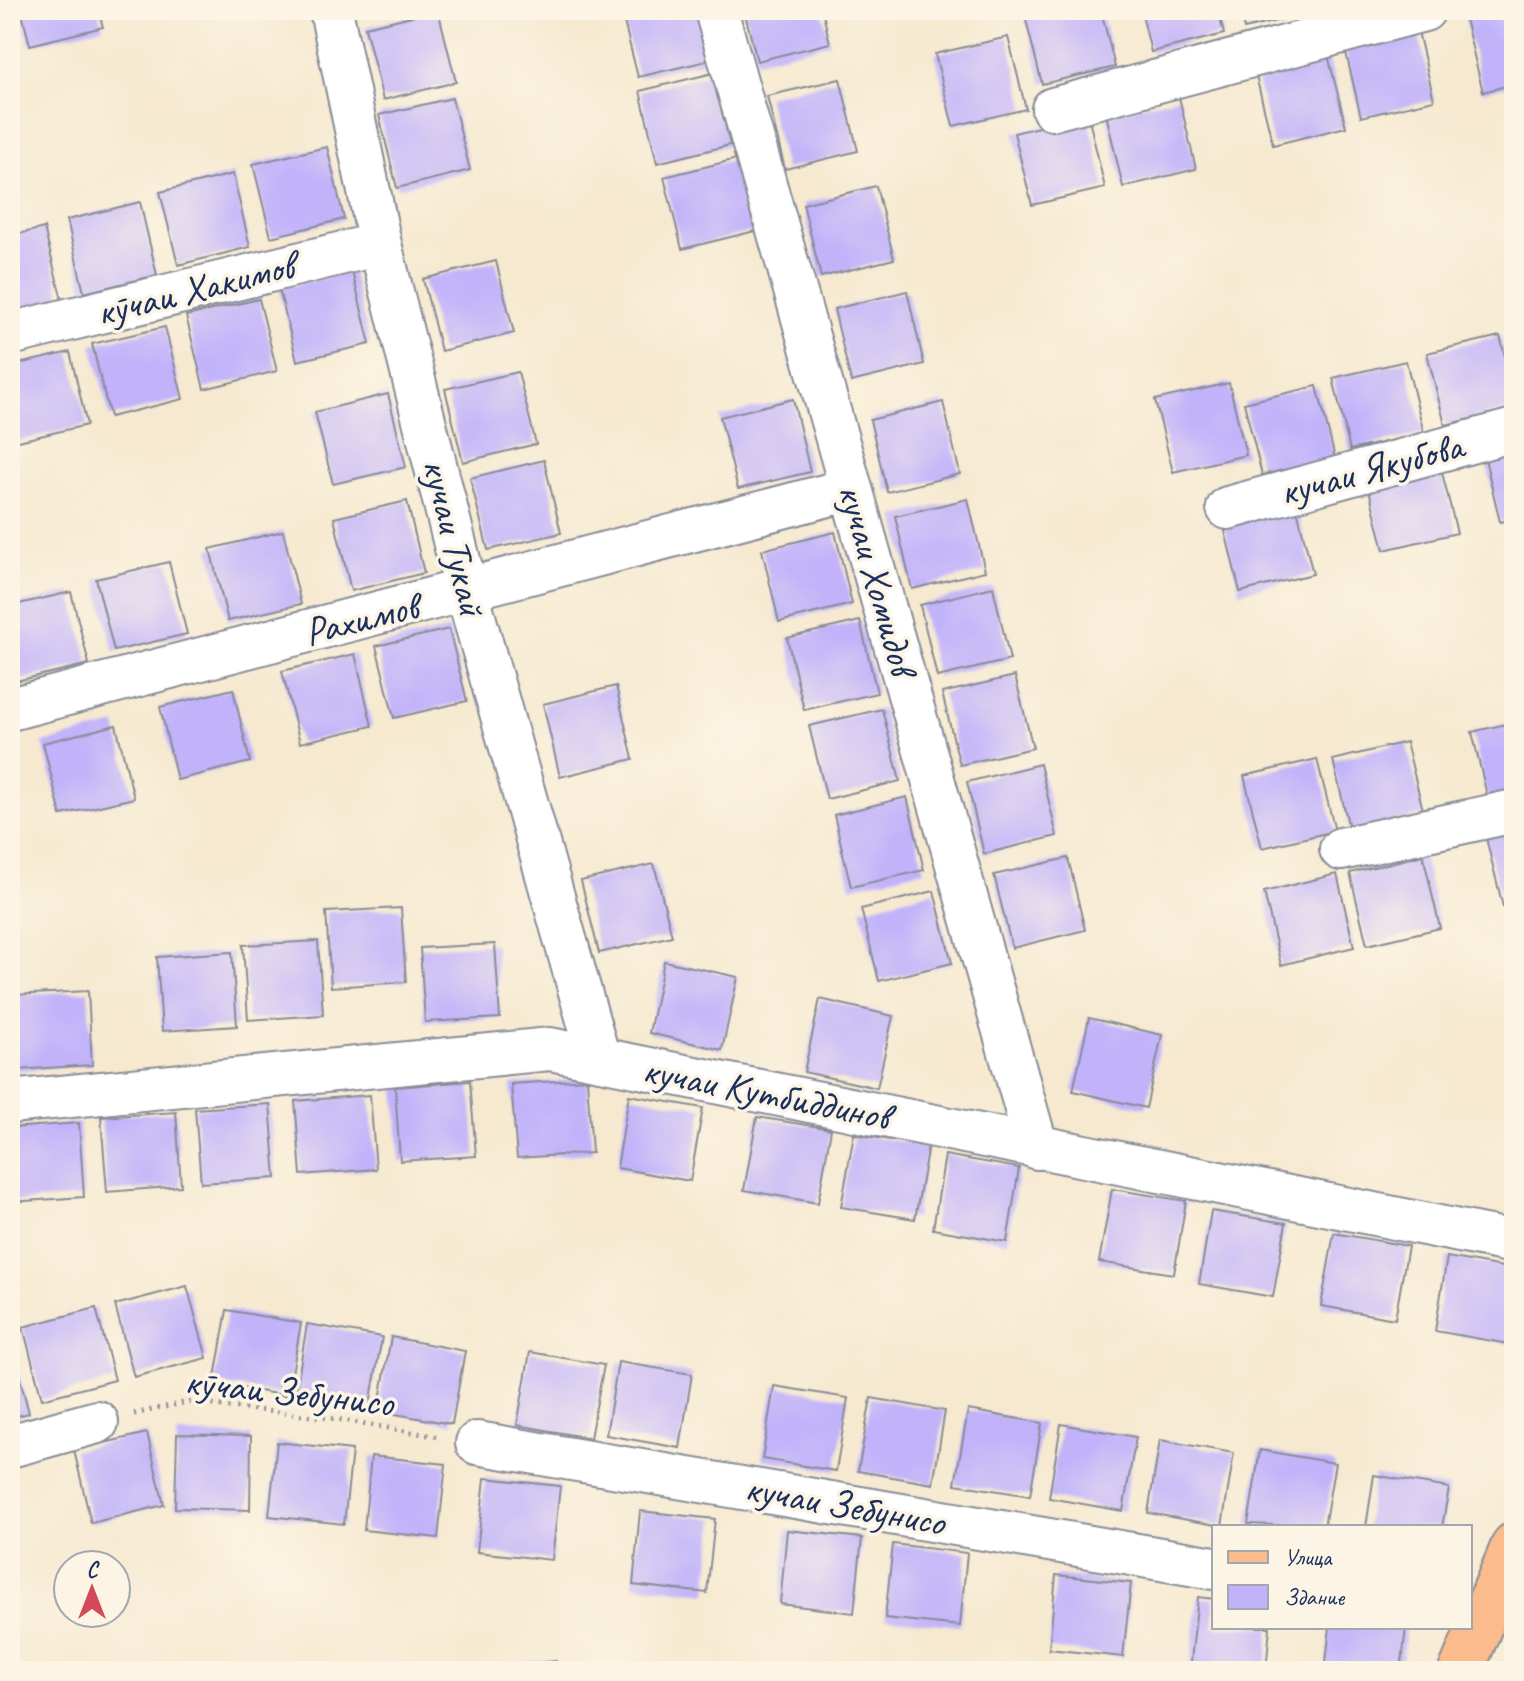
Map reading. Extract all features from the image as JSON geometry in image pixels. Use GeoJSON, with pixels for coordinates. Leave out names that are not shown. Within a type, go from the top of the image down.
{"type":"FeatureCollection","features":[{"type":"Feature","properties":{"kind":"main road"},"geometry":{"type":"LineString","coordinates":[[1461,1671],[1478,1612],[1514,1545]]}},
{"type":"Feature","properties":{"kind":"street","name":"кучаи Тукай"},"geometry":{"type":"LineString","coordinates":[[331,10],[380,244],[467,592],[599,1059]]}},
{"type":"Feature","properties":{"kind":"street","name":"кучаи Хомидов"},"geometry":{"type":"LineString","coordinates":[[716,10],[1037,1148]]}},
{"type":"Feature","properties":{"kind":"street"},"geometry":{"type":"LineString","coordinates":[[1053,109],[1424,10]]}},
{"type":"Feature","properties":{"kind":"street","name":"кӯчаи Хакимов"},"geometry":{"type":"LineString","coordinates":[[10,334],[380,244]]}},
{"type":"Feature","properties":{"kind":"street","name":"кучаи Якубова"},"geometry":{"type":"LineString","coordinates":[[1228,508],[1514,430]]}},
{"type":"Feature","properties":{"kind":"street","name":"Рахимов"},"geometry":{"type":"LineString","coordinates":[[10,709],[467,592],[851,489]]}},
{"type":"Feature","properties":{"kind":"street"},"geometry":{"type":"LineString","coordinates":[[1341,849],[1514,811]]}},
{"type":"Feature","properties":{"kind":"street","name":"кучаи Кутбиддинов"},"geometry":{"type":"LineString","coordinates":[[10,1102],[550,1049],[1514,1242]]}},
{"type":"Feature","properties":{"kind":"street"},"geometry":{"type":"LineString","coordinates":[[10,1446],[97,1422]]}},
{"type":"Feature","properties":{"kind":"street","name":"кучаи Зебунисо"},"geometry":{"type":"LineString","coordinates":[[477,1443],[1212,1568]]}},
{"type":"Feature","properties":{"kind":"path","name":"кӯчаи Зебунисо"},"geometry":{"type":"LineString","coordinates":[[97,1422],[187,1402],[336,1419],[477,1443]]}},
{"type":"Feature","properties":{"kind":"building"},"geometry":{"type":"Polygon","coordinates":[[[21,10],[98,10],[103,27],[30,45],[21,10]]]}},
{"type":"Feature","properties":{"kind":"building"},"geometry":{"type":"Polygon","coordinates":[[[438,10],[456,82],[383,100],[365,27],[438,10]]]}},
{"type":"Feature","properties":{"kind":"building"},"geometry":{"type":"Polygon","coordinates":[[[621,10],[699,10],[711,60],[638,77],[621,10]]]}},
{"type":"Feature","properties":{"kind":"building"},"geometry":{"type":"Polygon","coordinates":[[[744,10],[822,10],[830,43],[757,61],[744,10]]]}},
{"type":"Feature","properties":{"kind":"building"},"geometry":{"type":"Polygon","coordinates":[[[1101,10],[1115,67],[1042,84],[1024,12],[1101,10]]]}},
{"type":"Feature","properties":{"kind":"building"},"geometry":{"type":"Polygon","coordinates":[[[1141,10],[1218,10],[1224,34],[1151,52],[1141,10]]]}},
{"type":"Feature","properties":{"kind":"building"},"geometry":{"type":"Polygon","coordinates":[[[1240,10],[1317,10],[1317,11],[1244,29],[1240,10]]]}},
{"type":"Feature","properties":{"kind":"building"},"geometry":{"type":"Polygon","coordinates":[[[1514,10],[1514,84],[1483,92],[1465,19],[1514,10]]]}},
{"type":"Feature","properties":{"kind":"building"},"geometry":{"type":"Polygon","coordinates":[[[1417,27],[1434,100],[1361,117],[1344,44],[1417,27]]]}},
{"type":"Feature","properties":{"kind":"building"},"geometry":{"type":"Polygon","coordinates":[[[1008,37],[1026,109],[953,126],[935,54],[1008,37]]]}},
{"type":"Feature","properties":{"kind":"building"},"geometry":{"type":"Polygon","coordinates":[[[1328,55],[1346,127],[1273,145],[1255,72],[1328,55]]]}},
{"type":"Feature","properties":{"kind":"building"},"geometry":{"type":"Polygon","coordinates":[[[713,73],[730,145],[657,163],[640,91],[713,73]]]}},
{"type":"Feature","properties":{"kind":"building"},"geometry":{"type":"Polygon","coordinates":[[[840,79],[858,151],[785,169],[767,96],[840,79]]]}},
{"type":"Feature","properties":{"kind":"building"},"geometry":{"type":"Polygon","coordinates":[[[1179,97],[1196,169],[1123,187],[1106,114],[1179,97]]]}},
{"type":"Feature","properties":{"kind":"building"},"geometry":{"type":"Polygon","coordinates":[[[452,98],[470,170],[397,188],[379,115],[452,98]]]}},
{"type":"Feature","properties":{"kind":"building"},"geometry":{"type":"Polygon","coordinates":[[[1088,115],[1105,188],[1032,205],[1014,133],[1088,115]]]}},
{"type":"Feature","properties":{"kind":"building"},"geometry":{"type":"Polygon","coordinates":[[[327,147],[344,219],[271,237],[253,164],[327,147]]]}},
{"type":"Feature","properties":{"kind":"building"},"geometry":{"type":"Polygon","coordinates":[[[737,159],[755,231],[682,249],[664,177],[737,159]]]}},
{"type":"Feature","properties":{"kind":"building"},"geometry":{"type":"Polygon","coordinates":[[[233,174],[250,247],[178,265],[160,192],[233,174]]]}},
{"type":"Feature","properties":{"kind":"building"},"geometry":{"type":"Polygon","coordinates":[[[876,186],[894,259],[821,277],[803,204],[876,186]]]}},
{"type":"Feature","properties":{"kind":"building"},"geometry":{"type":"Polygon","coordinates":[[[140,202],[157,275],[84,293],[67,220],[140,202]]]}},
{"type":"Feature","properties":{"kind":"building"},"geometry":{"type":"Polygon","coordinates":[[[44,228],[62,300],[10,313],[10,236],[44,228]]]}},
{"type":"Feature","properties":{"kind":"building"},"geometry":{"type":"Polygon","coordinates":[[[496,261],[514,333],[441,351],[423,279],[496,261]]]}},
{"type":"Feature","properties":{"kind":"building"},"geometry":{"type":"Polygon","coordinates":[[[352,271],[370,344],[297,361],[279,289],[352,271]]]}},
{"type":"Feature","properties":{"kind":"building"},"geometry":{"type":"Polygon","coordinates":[[[907,291],[924,364],[851,382],[834,309],[907,291]]]}},
{"type":"Feature","properties":{"kind":"building"},"geometry":{"type":"Polygon","coordinates":[[[259,299],[277,371],[204,389],[186,316],[259,299]]]}},
{"type":"Feature","properties":{"kind":"building"},"geometry":{"type":"Polygon","coordinates":[[[165,327],[183,399],[110,417],[92,344],[165,327]]]}},
{"type":"Feature","properties":{"kind":"building"},"geometry":{"type":"Polygon","coordinates":[[[1500,336],[1514,392],[1514,409],[1445,425],[1427,353],[1500,336]]]}},
{"type":"Feature","properties":{"kind":"building"},"geometry":{"type":"Polygon","coordinates":[[[70,352],[87,425],[14,442],[10,425],[10,366],[70,352]]]}},
{"type":"Feature","properties":{"kind":"building"},"geometry":{"type":"Polygon","coordinates":[[[1406,361],[1424,433],[1350,450],[1333,378],[1406,361]]]}},
{"type":"Feature","properties":{"kind":"building"},"geometry":{"type":"Polygon","coordinates":[[[518,372],[536,444],[463,462],[445,389],[518,372]]]}},
{"type":"Feature","properties":{"kind":"building"},"geometry":{"type":"Polygon","coordinates":[[[1229,383],[1246,455],[1173,472],[1155,400],[1229,383]]]}},
{"type":"Feature","properties":{"kind":"building"},"geometry":{"type":"Polygon","coordinates":[[[1317,386],[1335,458],[1262,475],[1244,403],[1317,386]]]}},
{"type":"Feature","properties":{"kind":"building"},"geometry":{"type":"Polygon","coordinates":[[[388,394],[406,467],[333,484],[315,412],[388,394]]]}},
{"type":"Feature","properties":{"kind":"building"},"geometry":{"type":"Polygon","coordinates":[[[793,399],[810,472],[738,489],[720,417],[793,399]]]}},
{"type":"Feature","properties":{"kind":"building"},"geometry":{"type":"Polygon","coordinates":[[[943,402],[960,474],[887,492],[870,420],[943,402]]]}},
{"type":"Feature","properties":{"kind":"building"},"geometry":{"type":"Polygon","coordinates":[[[1514,443],[1514,519],[1500,522],[1483,450],[1514,443]]]}},
{"type":"Feature","properties":{"kind":"building"},"geometry":{"type":"Polygon","coordinates":[[[544,460],[561,533],[488,550],[470,478],[544,460]]]}},
{"type":"Feature","properties":{"kind":"building"},"geometry":{"type":"Polygon","coordinates":[[[1439,460],[1457,533],[1384,550],[1366,478],[1439,460]]]}},
{"type":"Feature","properties":{"kind":"building"},"geometry":{"type":"Polygon","coordinates":[[[968,499],[985,571],[912,589],[895,516],[968,499]]]}},
{"type":"Feature","properties":{"kind":"building"},"geometry":{"type":"Polygon","coordinates":[[[407,501],[424,573],[351,591],[334,518],[407,501]]]}},
{"type":"Feature","properties":{"kind":"building"},"geometry":{"type":"Polygon","coordinates":[[[1295,501],[1313,574],[1240,592],[1222,519],[1295,501]]]}},
{"type":"Feature","properties":{"kind":"building"},"geometry":{"type":"Polygon","coordinates":[[[283,531],[301,604],[228,621],[210,549],[283,531]]]}},
{"type":"Feature","properties":{"kind":"building"},"geometry":{"type":"Polygon","coordinates":[[[835,532],[852,604],[779,622],[762,550],[835,532]]]}},
{"type":"Feature","properties":{"kind":"building"},"geometry":{"type":"Polygon","coordinates":[[[169,562],[187,634],[114,651],[96,579],[169,562]]]}},
{"type":"Feature","properties":{"kind":"building"},"geometry":{"type":"Polygon","coordinates":[[[993,587],[1010,660],[937,677],[920,605],[993,587]]]}},
{"type":"Feature","properties":{"kind":"building"},"geometry":{"type":"Polygon","coordinates":[[[71,592],[89,664],[16,681],[10,658],[10,606],[71,592]]]}},
{"type":"Feature","properties":{"kind":"building"},"geometry":{"type":"Polygon","coordinates":[[[860,621],[877,693],[804,710],[787,638],[860,621]]]}},
{"type":"Feature","properties":{"kind":"building"},"geometry":{"type":"Polygon","coordinates":[[[449,629],[467,701],[394,718],[376,646],[449,629]]]}},
{"type":"Feature","properties":{"kind":"building"},"geometry":{"type":"Polygon","coordinates":[[[355,654],[372,726],[300,743],[282,671],[355,654]]]}},
{"type":"Feature","properties":{"kind":"building"},"geometry":{"type":"Polygon","coordinates":[[[1015,676],[1033,748],[960,765],[942,693],[1015,676]]]}},
{"type":"Feature","properties":{"kind":"building"},"geometry":{"type":"Polygon","coordinates":[[[616,686],[633,759],[560,777],[543,704],[616,686]]]}},
{"type":"Feature","properties":{"kind":"building"},"geometry":{"type":"Polygon","coordinates":[[[233,689],[250,762],[177,780],[160,707],[233,689]]]}},
{"type":"Feature","properties":{"kind":"building"},"geometry":{"type":"Polygon","coordinates":[[[882,709],[900,781],[827,799],[809,726],[882,709]]]}},
{"type":"Feature","properties":{"kind":"building"},"geometry":{"type":"Polygon","coordinates":[[[1514,722],[1514,798],[1489,804],[1472,732],[1514,722]]]}},
{"type":"Feature","properties":{"kind":"building"},"geometry":{"type":"Polygon","coordinates":[[[116,725],[134,798],[61,815],[43,743],[116,725]]]}},
{"type":"Feature","properties":{"kind":"building"},"geometry":{"type":"Polygon","coordinates":[[[1406,742],[1424,814],[1350,832],[1333,760],[1406,742]]]}},
{"type":"Feature","properties":{"kind":"building"},"geometry":{"type":"Polygon","coordinates":[[[1317,759],[1335,831],[1262,848],[1244,776],[1317,759]]]}},
{"type":"Feature","properties":{"kind":"building"},"geometry":{"type":"Polygon","coordinates":[[[1040,764],[1057,836],[984,854],[967,782],[1040,764]]]}},
{"type":"Feature","properties":{"kind":"building"},"geometry":{"type":"Polygon","coordinates":[[[907,797],[924,870],[851,887],[834,815],[907,797]]]}},
{"type":"Feature","properties":{"kind":"building"},"geometry":{"type":"Polygon","coordinates":[[[1514,827],[1514,904],[1503,907],[1485,834],[1514,827]]]}},
{"type":"Feature","properties":{"kind":"building"},"geometry":{"type":"Polygon","coordinates":[[[1423,855],[1440,928],[1367,945],[1350,873],[1423,855]]]}},
{"type":"Feature","properties":{"kind":"building"},"geometry":{"type":"Polygon","coordinates":[[[1068,858],[1085,930],[1012,948],[994,875],[1068,858]]]}},
{"type":"Feature","properties":{"kind":"building"},"geometry":{"type":"Polygon","coordinates":[[[654,864],[672,936],[599,953],[581,881],[654,864]]]}},
{"type":"Feature","properties":{"kind":"building"},"geometry":{"type":"Polygon","coordinates":[[[1337,874],[1354,947],[1281,965],[1264,892],[1337,874]]]}},
{"type":"Feature","properties":{"kind":"building"},"geometry":{"type":"Polygon","coordinates":[[[934,891],[952,963],[879,981],[861,909],[934,891]]]}},
{"type":"Feature","properties":{"kind":"building"},"geometry":{"type":"Polygon","coordinates":[[[401,908],[406,982],[331,987],[326,912],[401,908]]]}},
{"type":"Feature","properties":{"kind":"building"},"geometry":{"type":"Polygon","coordinates":[[[318,941],[323,1015],[248,1020],[243,945],[318,941]]]}},
{"type":"Feature","properties":{"kind":"building"},"geometry":{"type":"Polygon","coordinates":[[[495,944],[500,1018],[425,1022],[420,948],[495,944]]]}},
{"type":"Feature","properties":{"kind":"building"},"geometry":{"type":"Polygon","coordinates":[[[232,952],[237,1026],[162,1031],[157,957],[232,952]]]}},
{"type":"Feature","properties":{"kind":"building"},"geometry":{"type":"Polygon","coordinates":[[[664,961],[738,977],[722,1050],[649,1033],[664,961]]]}},
{"type":"Feature","properties":{"kind":"building"},"geometry":{"type":"Polygon","coordinates":[[[88,991],[92,1065],[17,1070],[13,995],[88,991]]]}},
{"type":"Feature","properties":{"kind":"building"},"geometry":{"type":"Polygon","coordinates":[[[820,999],[893,1016],[877,1088],[804,1072],[820,999]]]}},
{"type":"Feature","properties":{"kind":"building"},"geometry":{"type":"Polygon","coordinates":[[[1089,1018],[1162,1035],[1146,1108],[1073,1091],[1089,1018]]]}},
{"type":"Feature","properties":{"kind":"building"},"geometry":{"type":"Polygon","coordinates":[[[587,1079],[592,1153],[517,1158],[511,1084],[587,1079]]]}},
{"type":"Feature","properties":{"kind":"building"},"geometry":{"type":"Polygon","coordinates":[[[470,1081],[476,1156],[400,1161],[395,1087],[470,1081]]]}},
{"type":"Feature","properties":{"kind":"building"},"geometry":{"type":"Polygon","coordinates":[[[370,1095],[376,1169],[301,1175],[295,1101],[370,1095]]]}},
{"type":"Feature","properties":{"kind":"building"},"geometry":{"type":"Polygon","coordinates":[[[629,1095],[703,1108],[690,1181],[617,1168],[629,1095]]]}},
{"type":"Feature","properties":{"kind":"building"},"geometry":{"type":"Polygon","coordinates":[[[270,1104],[276,1178],[201,1183],[195,1109],[270,1104]]]}},
{"type":"Feature","properties":{"kind":"building"},"geometry":{"type":"Polygon","coordinates":[[[176,1112],[181,1186],[107,1192],[101,1117],[176,1112]]]}},
{"type":"Feature","properties":{"kind":"building"},"geometry":{"type":"Polygon","coordinates":[[[757,1117],[831,1129],[818,1203],[744,1190],[757,1117]]]}},
{"type":"Feature","properties":{"kind":"building"},"geometry":{"type":"Polygon","coordinates":[[[79,1123],[84,1197],[10,1202],[10,1128],[79,1123]]]}},
{"type":"Feature","properties":{"kind":"building"},"geometry":{"type":"Polygon","coordinates":[[[854,1134],[928,1146],[915,1219],[841,1207],[854,1134]]]}},
{"type":"Feature","properties":{"kind":"building"},"geometry":{"type":"Polygon","coordinates":[[[945,1155],[1019,1168],[1007,1242],[933,1229],[945,1155]]]}},
{"type":"Feature","properties":{"kind":"building"},"geometry":{"type":"Polygon","coordinates":[[[1112,1189],[1186,1201],[1174,1274],[1099,1262],[1112,1189]]]}},
{"type":"Feature","properties":{"kind":"building"},"geometry":{"type":"Polygon","coordinates":[[[1211,1211],[1286,1223],[1273,1297],[1199,1284],[1211,1211]]]}},
{"type":"Feature","properties":{"kind":"building"},"geometry":{"type":"Polygon","coordinates":[[[1334,1233],[1408,1246],[1395,1319],[1321,1306],[1334,1233]]]}},
{"type":"Feature","properties":{"kind":"building"},"geometry":{"type":"Polygon","coordinates":[[[1447,1257],[1514,1269],[1514,1313],[1509,1344],[1435,1331],[1447,1257]]]}},
{"type":"Feature","properties":{"kind":"building"},"geometry":{"type":"Polygon","coordinates":[[[187,1286],[207,1358],[134,1377],[115,1305],[187,1286]]]}},
{"type":"Feature","properties":{"kind":"building"},"geometry":{"type":"Polygon","coordinates":[[[96,1308],[115,1380],[42,1399],[23,1327],[96,1308]]]}},
{"type":"Feature","properties":{"kind":"building"},"geometry":{"type":"Polygon","coordinates":[[[227,1310],[301,1323],[288,1396],[214,1383],[227,1310]]]}},
{"type":"Feature","properties":{"kind":"building"},"geometry":{"type":"Polygon","coordinates":[[[307,1324],[382,1337],[369,1410],[295,1397],[307,1324]]]}},
{"type":"Feature","properties":{"kind":"building"},"geometry":{"type":"Polygon","coordinates":[[[391,1337],[465,1351],[452,1424],[378,1411],[391,1337]]]}},
{"type":"Feature","properties":{"kind":"building"},"geometry":{"type":"Polygon","coordinates":[[[10,1345],[29,1413],[10,1418],[10,1345]]]}},
{"type":"Feature","properties":{"kind":"building"},"geometry":{"type":"Polygon","coordinates":[[[530,1352],[604,1365],[590,1438],[517,1425],[530,1352]]]}},
{"type":"Feature","properties":{"kind":"building"},"geometry":{"type":"Polygon","coordinates":[[[618,1362],[692,1374],[680,1448],[606,1435],[618,1362]]]}},
{"type":"Feature","properties":{"kind":"building"},"geometry":{"type":"Polygon","coordinates":[[[774,1386],[848,1398],[836,1471],[762,1459],[774,1386]]]}},
{"type":"Feature","properties":{"kind":"building"},"geometry":{"type":"Polygon","coordinates":[[[871,1398],[945,1411],[933,1484],[858,1471],[871,1398]]]}},
{"type":"Feature","properties":{"kind":"building"},"geometry":{"type":"Polygon","coordinates":[[[968,1410],[1042,1423],[1030,1496],[955,1484],[968,1410]]]}},
{"type":"Feature","properties":{"kind":"building"},"geometry":{"type":"Polygon","coordinates":[[[1061,1424],[1136,1437],[1123,1511],[1049,1498],[1061,1424]]]}},
{"type":"Feature","properties":{"kind":"building"},"geometry":{"type":"Polygon","coordinates":[[[147,1433],[164,1505],[91,1523],[74,1450],[147,1433]]]}},
{"type":"Feature","properties":{"kind":"building"},"geometry":{"type":"Polygon","coordinates":[[[177,1434],[251,1436],[250,1510],[175,1508],[177,1434]]]}},
{"type":"Feature","properties":{"kind":"building"},"geometry":{"type":"Polygon","coordinates":[[[1160,1440],[1234,1453],[1222,1525],[1148,1513],[1160,1440]]]}},
{"type":"Feature","properties":{"kind":"building"},"geometry":{"type":"Polygon","coordinates":[[[277,1442],[352,1450],[344,1524],[269,1516],[277,1442]]]}},
{"type":"Feature","properties":{"kind":"building"},"geometry":{"type":"Polygon","coordinates":[[[1260,1450],[1335,1463],[1324,1525],[1248,1524],[1260,1450]]]}},
{"type":"Feature","properties":{"kind":"building"},"geometry":{"type":"Polygon","coordinates":[[[371,1456],[446,1464],[438,1538],[364,1530],[371,1456]]]}},
{"type":"Feature","properties":{"kind":"building"},"geometry":{"type":"Polygon","coordinates":[[[1374,1475],[1449,1488],[1442,1525],[1366,1525],[1374,1475]]]}},
{"type":"Feature","properties":{"kind":"building"},"geometry":{"type":"Polygon","coordinates":[[[485,1478],[560,1486],[552,1560],[477,1552],[485,1478]]]}},
{"type":"Feature","properties":{"kind":"building"},"geometry":{"type":"Polygon","coordinates":[[[640,1511],[715,1519],[707,1593],[633,1585],[640,1511]]]}},
{"type":"Feature","properties":{"kind":"building"},"geometry":{"type":"Polygon","coordinates":[[[787,1530],[862,1538],[854,1613],[780,1604],[787,1530]]]}},
{"type":"Feature","properties":{"kind":"building"},"geometry":{"type":"Polygon","coordinates":[[[893,1544],[967,1553],[960,1626],[885,1618],[893,1544]]]}},
{"type":"Feature","properties":{"kind":"building"},"geometry":{"type":"Polygon","coordinates":[[[1056,1575],[1131,1583],[1123,1657],[1049,1649],[1056,1575]]]}},
{"type":"Feature","properties":{"kind":"building"},"geometry":{"type":"Polygon","coordinates":[[[1198,1597],[1212,1599],[1212,1629],[1270,1629],[1266,1671],[1190,1671],[1198,1597]]]}},
{"type":"Feature","properties":{"kind":"building"},"geometry":{"type":"Polygon","coordinates":[[[1330,1629],[1406,1629],[1401,1671],[1325,1671],[1330,1629]]]}},
{"type":"Feature","properties":{"kind":"building"},"geometry":{"type":"Polygon","coordinates":[[[556,1661],[557,1671],[481,1671],[480,1667],[556,1661]]]}},
{"type":"Feature","properties":{"kind":"building"},"geometry":{"type":"Polygon","coordinates":[[[650,1662],[651,1671],[600,1671],[600,1669],[650,1662]]]}}]}
